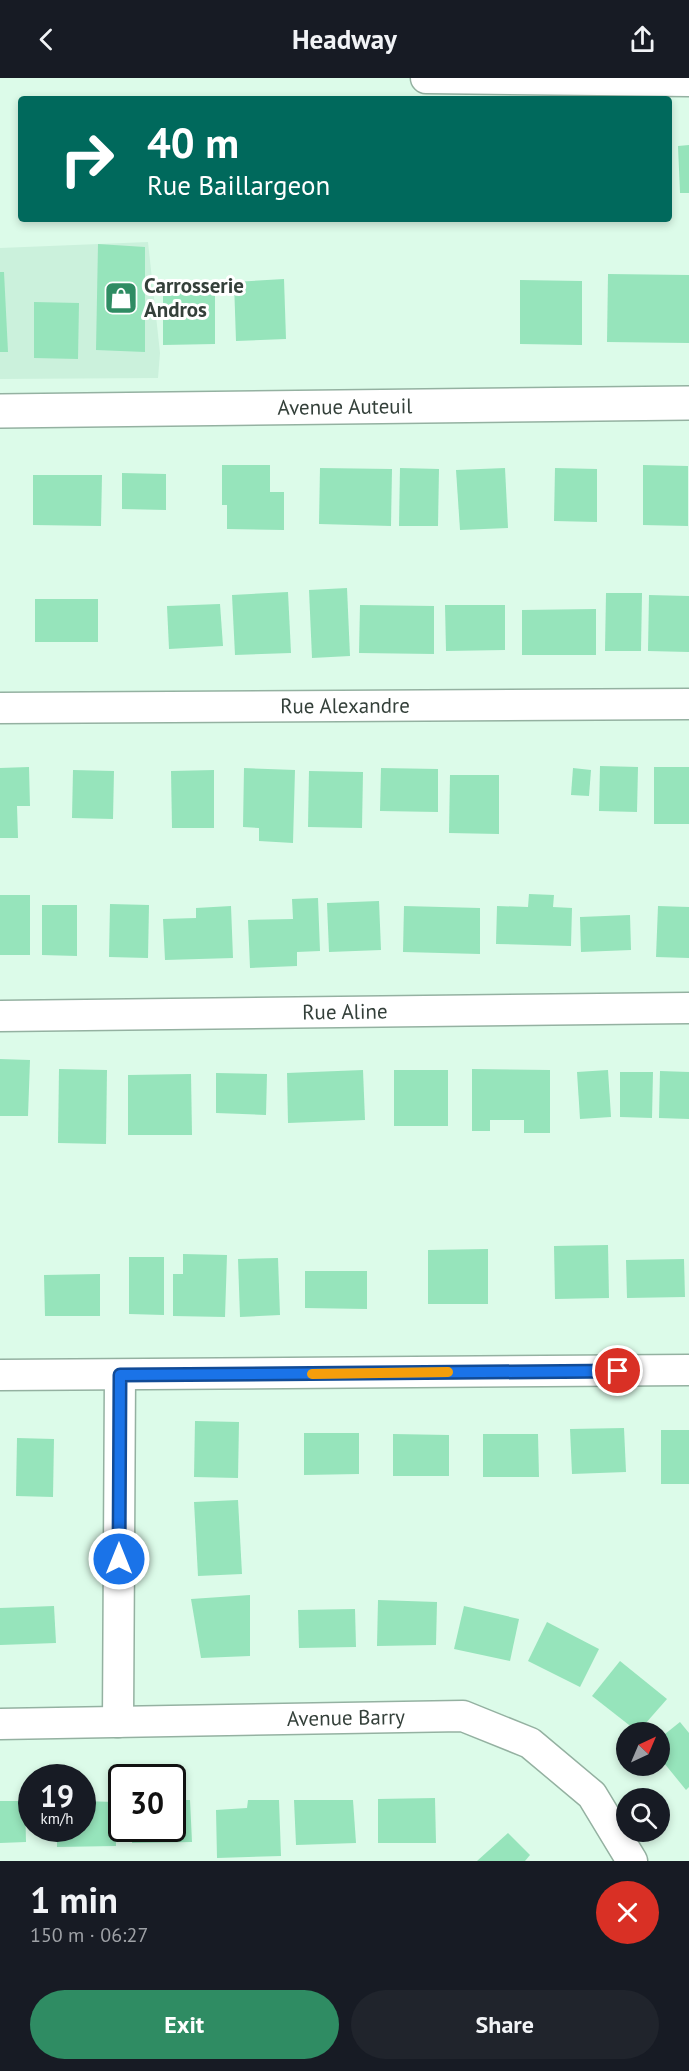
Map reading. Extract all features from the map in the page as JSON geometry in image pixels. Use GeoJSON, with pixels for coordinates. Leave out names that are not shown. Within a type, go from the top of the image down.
{"type":"FeatureCollection","features":[{"type":"Feature","properties":{"kind":"street"},"geometry":{"type":"LineString","coordinates":[[426,78],[689,81]]}},
{"type":"Feature","properties":{"kind":"street","name":"Avenue Auteuil"},"geometry":{"type":"LineString","coordinates":[[0,411],[689,403]]}},
{"type":"Feature","properties":{"kind":"street","name":"Rue Alexandre"},"geometry":{"type":"LineString","coordinates":[[0,708],[689,704]]}},
{"type":"Feature","properties":{"kind":"street","name":"Rue Aline"},"geometry":{"type":"LineString","coordinates":[[0,1016],[689,1008]]}},
{"type":"Feature","properties":{"kind":"street"},"geometry":{"type":"LineString","coordinates":[[0,1375],[689,1370]]}},
{"type":"Feature","properties":{"kind":"street"},"geometry":{"type":"LineString","coordinates":[[118,1722],[120,1375]]}},
{"type":"Feature","properties":{"kind":"street","name":"Avenue Barry"},"geometry":{"type":"LineString","coordinates":[[0,1724],[463,1716],[530,1743],[592,1796],[632,1861]]}},
{"type":"Feature","properties":{"kind":"shaded area"},"geometry":{"type":"Polygon","coordinates":[[[148,242],[160,353],[158,378],[0,379],[0,248],[148,242]]]}},
{"type":"Feature","properties":{"kind":"building"},"geometry":{"type":"Polygon","coordinates":[[[689,145],[689,193],[680,193],[678,146],[689,145]]]}},
{"type":"Feature","properties":{"kind":"building","name":"Carrosserie Andros"},"geometry":{"type":"Polygon","coordinates":[[[98,244],[145,247],[145,352],[96,350],[98,244]]]}},
{"type":"Feature","properties":{"kind":"building"},"geometry":{"type":"Polygon","coordinates":[[[0,272],[4,272],[8,352],[0,352],[0,272]]]}},
{"type":"Feature","properties":{"kind":"building"},"geometry":{"type":"Polygon","coordinates":[[[608,274],[689,275],[689,343],[607,342],[608,274]]]}},
{"type":"Feature","properties":{"kind":"building"},"geometry":{"type":"Polygon","coordinates":[[[284,279],[286,339],[236,341],[234,282],[284,279]]]}},
{"type":"Feature","properties":{"kind":"building"},"geometry":{"type":"Polygon","coordinates":[[[520,280],[582,281],[582,345],[520,344],[520,280]]]}},
{"type":"Feature","properties":{"kind":"building"},"geometry":{"type":"Polygon","coordinates":[[[163,282],[215,282],[215,344],[163,345],[163,282]]]}},
{"type":"Feature","properties":{"kind":"building"},"geometry":{"type":"Polygon","coordinates":[[[34,302],[79,303],[78,359],[34,358],[34,302]]]}},
{"type":"Feature","properties":{"kind":"building"},"geometry":{"type":"Polygon","coordinates":[[[222,465],[270,465],[270,492],[284,492],[284,530],[227,529],[227,505],[222,505],[222,465]]]}},
{"type":"Feature","properties":{"kind":"building"},"geometry":{"type":"Polygon","coordinates":[[[643,465],[688,466],[688,526],[643,525],[643,465]]]}},
{"type":"Feature","properties":{"kind":"building"},"geometry":{"type":"Polygon","coordinates":[[[320,468],[392,469],[391,526],[319,524],[320,468]]]}},
{"type":"Feature","properties":{"kind":"building"},"geometry":{"type":"Polygon","coordinates":[[[400,468],[439,469],[438,526],[399,526],[400,468]]]}},
{"type":"Feature","properties":{"kind":"building"},"geometry":{"type":"Polygon","coordinates":[[[505,468],[508,528],[460,530],[456,470],[505,468]]]}},
{"type":"Feature","properties":{"kind":"building"},"geometry":{"type":"Polygon","coordinates":[[[555,468],[597,469],[597,522],[554,521],[555,468]]]}},
{"type":"Feature","properties":{"kind":"building"},"geometry":{"type":"Polygon","coordinates":[[[122,473],[166,474],[166,510],[122,509],[122,473]]]}},
{"type":"Feature","properties":{"kind":"building"},"geometry":{"type":"Polygon","coordinates":[[[33,475],[102,475],[101,526],[33,525],[33,475]]]}},
{"type":"Feature","properties":{"kind":"building"},"geometry":{"type":"Polygon","coordinates":[[[347,588],[350,656],[312,658],[309,590],[347,588]]]}},
{"type":"Feature","properties":{"kind":"building"},"geometry":{"type":"Polygon","coordinates":[[[288,592],[291,653],[235,655],[232,595],[288,592]]]}},
{"type":"Feature","properties":{"kind":"building"},"geometry":{"type":"Polygon","coordinates":[[[606,593],[642,593],[641,651],[605,651],[606,593]]]}},
{"type":"Feature","properties":{"kind":"building"},"geometry":{"type":"Polygon","coordinates":[[[649,595],[689,596],[689,652],[648,651],[649,595]]]}},
{"type":"Feature","properties":{"kind":"building"},"geometry":{"type":"Polygon","coordinates":[[[35,599],[98,599],[98,642],[35,642],[35,599]]]}},
{"type":"Feature","properties":{"kind":"building"},"geometry":{"type":"Polygon","coordinates":[[[220,604],[223,646],[169,649],[167,606],[220,604]]]}},
{"type":"Feature","properties":{"kind":"building"},"geometry":{"type":"Polygon","coordinates":[[[360,605],[434,606],[434,654],[359,653],[360,605]]]}},
{"type":"Feature","properties":{"kind":"building"},"geometry":{"type":"Polygon","coordinates":[[[445,605],[505,605],[505,650],[446,651],[445,605]]]}},
{"type":"Feature","properties":{"kind":"building"},"geometry":{"type":"Polygon","coordinates":[[[596,609],[596,655],[522,655],[522,610],[596,609]]]}},
{"type":"Feature","properties":{"kind":"building"},"geometry":{"type":"Polygon","coordinates":[[[600,766],[638,767],[637,812],[599,811],[600,766]]]}},
{"type":"Feature","properties":{"kind":"building"},"geometry":{"type":"Polygon","coordinates":[[[29,767],[30,806],[17,806],[18,838],[0,838],[0,768],[29,767]]]}},
{"type":"Feature","properties":{"kind":"building"},"geometry":{"type":"Polygon","coordinates":[[[654,767],[689,767],[689,824],[654,824],[654,767]]]}},
{"type":"Feature","properties":{"kind":"building"},"geometry":{"type":"Polygon","coordinates":[[[244,768],[295,770],[293,843],[259,841],[259,828],[243,827],[244,768]]]}},
{"type":"Feature","properties":{"kind":"building"},"geometry":{"type":"Polygon","coordinates":[[[381,768],[438,769],[438,812],[380,811],[381,768]]]}},
{"type":"Feature","properties":{"kind":"building"},"geometry":{"type":"Polygon","coordinates":[[[573,768],[591,770],[589,796],[571,795],[573,768]]]}},
{"type":"Feature","properties":{"kind":"building"},"geometry":{"type":"Polygon","coordinates":[[[73,770],[114,771],[113,819],[72,818],[73,770]]]}},
{"type":"Feature","properties":{"kind":"building"},"geometry":{"type":"Polygon","coordinates":[[[214,770],[214,828],[172,828],[171,771],[214,770]]]}},
{"type":"Feature","properties":{"kind":"building"},"geometry":{"type":"Polygon","coordinates":[[[309,771],[363,772],[362,828],[308,827],[309,771]]]}},
{"type":"Feature","properties":{"kind":"building"},"geometry":{"type":"Polygon","coordinates":[[[450,775],[499,775],[499,834],[449,833],[450,775]]]}},
{"type":"Feature","properties":{"kind":"building"},"geometry":{"type":"Polygon","coordinates":[[[529,894],[554,895],[553,907],[572,908],[571,946],[496,944],[497,906],[528,907],[529,894]]]}},
{"type":"Feature","properties":{"kind":"building"},"geometry":{"type":"Polygon","coordinates":[[[0,895],[30,895],[30,955],[0,955],[0,895]]]}},
{"type":"Feature","properties":{"kind":"building"},"geometry":{"type":"Polygon","coordinates":[[[318,898],[320,951],[297,952],[297,966],[250,968],[248,920],[293,919],[292,899],[318,898]]]}},
{"type":"Feature","properties":{"kind":"building"},"geometry":{"type":"Polygon","coordinates":[[[379,901],[381,950],[329,952],[327,903],[379,901]]]}},
{"type":"Feature","properties":{"kind":"building"},"geometry":{"type":"Polygon","coordinates":[[[110,904],[149,905],[148,958],[109,957],[110,904]]]}},
{"type":"Feature","properties":{"kind":"building"},"geometry":{"type":"Polygon","coordinates":[[[42,905],[77,905],[77,956],[42,955],[42,905]]]}},
{"type":"Feature","properties":{"kind":"building"},"geometry":{"type":"Polygon","coordinates":[[[231,906],[233,958],[165,960],[163,919],[196,918],[196,908],[231,906]]]}},
{"type":"Feature","properties":{"kind":"building"},"geometry":{"type":"Polygon","coordinates":[[[404,906],[480,908],[480,954],[403,952],[404,906]]]}},
{"type":"Feature","properties":{"kind":"building"},"geometry":{"type":"Polygon","coordinates":[[[658,906],[689,907],[689,958],[656,957],[658,906]]]}},
{"type":"Feature","properties":{"kind":"building"},"geometry":{"type":"Polygon","coordinates":[[[630,915],[631,950],[581,952],[580,917],[630,915]]]}},
{"type":"Feature","properties":{"kind":"building"},"geometry":{"type":"Polygon","coordinates":[[[0,1059],[30,1060],[28,1116],[0,1116],[0,1059]]]}},
{"type":"Feature","properties":{"kind":"building"},"geometry":{"type":"Polygon","coordinates":[[[59,1069],[107,1070],[106,1144],[58,1143],[59,1069]]]}},
{"type":"Feature","properties":{"kind":"building"},"geometry":{"type":"Polygon","coordinates":[[[472,1069],[550,1070],[550,1133],[524,1133],[524,1120],[490,1120],[490,1131],[472,1131],[472,1069]]]}},
{"type":"Feature","properties":{"kind":"building"},"geometry":{"type":"Polygon","coordinates":[[[363,1070],[365,1120],[288,1123],[287,1073],[363,1070]]]}},
{"type":"Feature","properties":{"kind":"building"},"geometry":{"type":"Polygon","coordinates":[[[394,1070],[448,1070],[448,1126],[394,1126],[394,1070]]]}},
{"type":"Feature","properties":{"kind":"building"},"geometry":{"type":"Polygon","coordinates":[[[608,1070],[611,1117],[580,1119],[577,1072],[608,1070]]]}},
{"type":"Feature","properties":{"kind":"building"},"geometry":{"type":"Polygon","coordinates":[[[660,1071],[689,1072],[689,1119],[659,1118],[660,1071]]]}},
{"type":"Feature","properties":{"kind":"building"},"geometry":{"type":"Polygon","coordinates":[[[620,1072],[653,1072],[652,1118],[620,1117],[620,1072]]]}},
{"type":"Feature","properties":{"kind":"building"},"geometry":{"type":"Polygon","coordinates":[[[216,1073],[267,1074],[266,1115],[216,1113],[216,1073]]]}},
{"type":"Feature","properties":{"kind":"building"},"geometry":{"type":"Polygon","coordinates":[[[191,1074],[192,1135],[128,1135],[128,1075],[191,1074]]]}},
{"type":"Feature","properties":{"kind":"building"},"geometry":{"type":"Polygon","coordinates":[[[608,1245],[609,1298],[555,1299],[554,1246],[608,1245]]]}},
{"type":"Feature","properties":{"kind":"building"},"geometry":{"type":"Polygon","coordinates":[[[488,1249],[488,1304],[428,1304],[428,1250],[488,1249]]]}},
{"type":"Feature","properties":{"kind":"building"},"geometry":{"type":"Polygon","coordinates":[[[183,1254],[227,1255],[225,1317],[173,1316],[173,1274],[183,1274],[183,1254]]]}},
{"type":"Feature","properties":{"kind":"building"},"geometry":{"type":"Polygon","coordinates":[[[129,1257],[164,1257],[164,1315],[129,1314],[129,1257]]]}},
{"type":"Feature","properties":{"kind":"building"},"geometry":{"type":"Polygon","coordinates":[[[278,1258],[280,1315],[240,1317],[238,1259],[278,1258]]]}},
{"type":"Feature","properties":{"kind":"building"},"geometry":{"type":"Polygon","coordinates":[[[684,1259],[685,1297],[627,1298],[626,1260],[684,1259]]]}},
{"type":"Feature","properties":{"kind":"building"},"geometry":{"type":"Polygon","coordinates":[[[305,1271],[367,1271],[367,1309],[305,1308],[305,1271]]]}},
{"type":"Feature","properties":{"kind":"building"},"geometry":{"type":"Polygon","coordinates":[[[100,1274],[100,1316],[45,1316],[44,1275],[100,1274]]]}},
{"type":"Feature","properties":{"kind":"building"},"geometry":{"type":"Polygon","coordinates":[[[195,1421],[239,1422],[238,1478],[194,1477],[195,1421]]]}},
{"type":"Feature","properties":{"kind":"building"},"geometry":{"type":"Polygon","coordinates":[[[624,1428],[626,1472],[572,1474],[570,1429],[624,1428]]]}},
{"type":"Feature","properties":{"kind":"building"},"geometry":{"type":"Polygon","coordinates":[[[661,1430],[689,1430],[689,1484],[661,1484],[661,1430]]]}},
{"type":"Feature","properties":{"kind":"building"},"geometry":{"type":"Polygon","coordinates":[[[304,1433],[359,1433],[359,1474],[304,1475],[304,1433]]]}},
{"type":"Feature","properties":{"kind":"building"},"geometry":{"type":"Polygon","coordinates":[[[393,1434],[449,1435],[449,1476],[393,1476],[393,1434]]]}},
{"type":"Feature","properties":{"kind":"building"},"geometry":{"type":"Polygon","coordinates":[[[483,1434],[538,1434],[539,1477],[483,1477],[483,1434]]]}},
{"type":"Feature","properties":{"kind":"building"},"geometry":{"type":"Polygon","coordinates":[[[17,1438],[54,1439],[53,1497],[16,1496],[17,1438]]]}},
{"type":"Feature","properties":{"kind":"building"},"geometry":{"type":"Polygon","coordinates":[[[238,1500],[242,1574],[198,1576],[194,1502],[238,1500]]]}},
{"type":"Feature","properties":{"kind":"building"},"geometry":{"type":"Polygon","coordinates":[[[250,1595],[250,1656],[201,1658],[191,1599],[250,1595]]]}},
{"type":"Feature","properties":{"kind":"building"},"geometry":{"type":"Polygon","coordinates":[[[378,1600],[437,1602],[436,1645],[377,1646],[378,1600]]]}},
{"type":"Feature","properties":{"kind":"building"},"geometry":{"type":"Polygon","coordinates":[[[54,1606],[56,1643],[0,1645],[0,1608],[54,1606]]]}},
{"type":"Feature","properties":{"kind":"building"},"geometry":{"type":"Polygon","coordinates":[[[464,1606],[519,1619],[510,1661],[454,1649],[464,1606]]]}},
{"type":"Feature","properties":{"kind":"building"},"geometry":{"type":"Polygon","coordinates":[[[355,1609],[356,1647],[299,1648],[298,1610],[355,1609]]]}},
{"type":"Feature","properties":{"kind":"building"},"geometry":{"type":"Polygon","coordinates":[[[547,1622],[599,1649],[580,1687],[528,1661],[547,1622]]]}},
{"type":"Feature","properties":{"kind":"building"},"geometry":{"type":"Polygon","coordinates":[[[620,1661],[667,1699],[647,1722],[625,1722],[592,1696],[620,1661]]]}},
{"type":"Feature","properties":{"kind":"building"},"geometry":{"type":"Polygon","coordinates":[[[680,1722],[689,1733],[689,1787],[686,1790],[670,1770],[670,1730],[680,1722]]]}},
{"type":"Feature","properties":{"kind":"building"},"geometry":{"type":"Polygon","coordinates":[[[435,1798],[436,1843],[378,1843],[378,1799],[435,1798]]]}},
{"type":"Feature","properties":{"kind":"building"},"geometry":{"type":"Polygon","coordinates":[[[186,1800],[190,1800],[192,1842],[132,1843],[186,1842],[186,1800]]]}},
{"type":"Feature","properties":{"kind":"building"},"geometry":{"type":"Polygon","coordinates":[[[248,1800],[279,1800],[281,1856],[217,1858],[216,1810],[247,1808],[248,1800]]]}},
{"type":"Feature","properties":{"kind":"building"},"geometry":{"type":"Polygon","coordinates":[[[294,1800],[353,1800],[356,1843],[296,1845],[294,1800]]]}},
{"type":"Feature","properties":{"kind":"building"},"geometry":{"type":"Polygon","coordinates":[[[0,1801],[18,1801],[18,1842],[26,1842],[0,1843],[0,1801]]]}},
{"type":"Feature","properties":{"kind":"building"},"geometry":{"type":"Polygon","coordinates":[[[96,1801],[108,1802],[108,1842],[116,1842],[116,1846],[57,1847],[57,1842],[96,1842],[96,1801]]]}},
{"type":"Feature","properties":{"kind":"building"},"geometry":{"type":"Polygon","coordinates":[[[508,1833],[530,1855],[525,1861],[477,1861],[508,1833]]]}},
{"type":"Feature","properties":{"kind":"slow traffic"},"geometry":{"type":"LineString","coordinates":[[312,1374],[448,1372]]}},
{"type":"Feature","properties":{"kind":"place","name":"Carrosserie Andros"},"geometry":{"type":"Point","coordinates":[121,298]}},
{"type":"Feature","properties":{"kind":"route"},"geometry":{"type":"LineString","coordinates":[[119,1559],[120,1375],[618,1371]]}}]}
